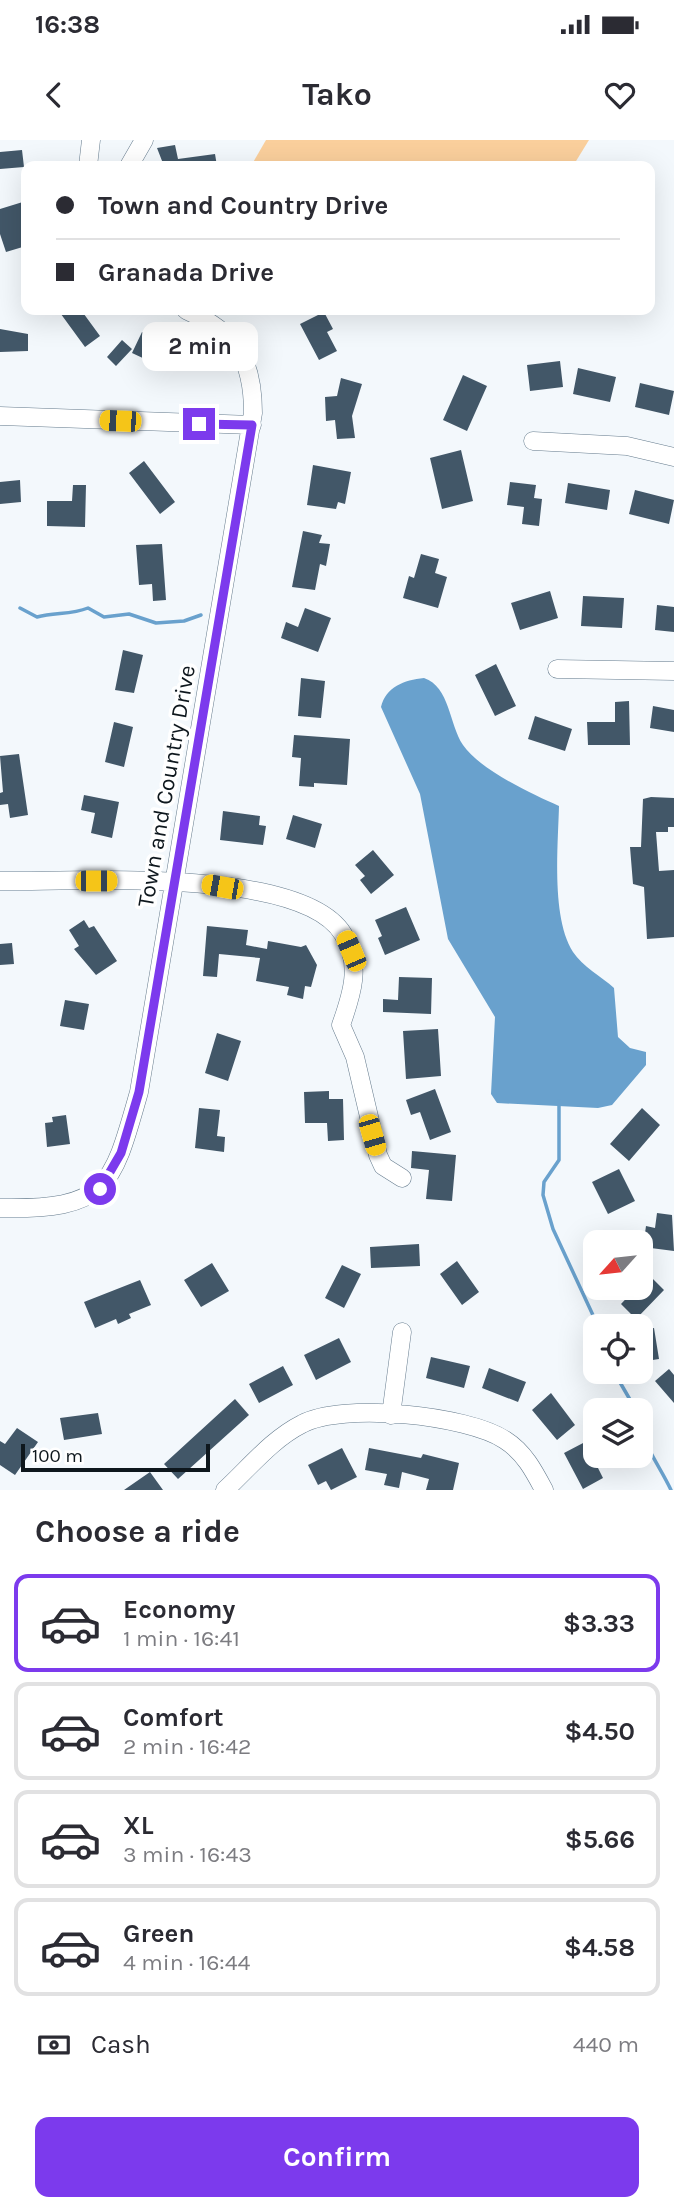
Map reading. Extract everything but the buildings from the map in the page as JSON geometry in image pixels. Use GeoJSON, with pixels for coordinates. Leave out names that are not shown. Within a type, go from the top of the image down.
{"type":"FeatureCollection","features":[{"type":"Feature","properties":{"kind":"street"},"geometry":{"type":"LineString","coordinates":[[89,161],[91,140]]}},
{"type":"Feature","properties":{"kind":"street"},"geometry":{"type":"LineString","coordinates":[[132,161],[144,140]]}},
{"type":"Feature","properties":{"kind":"street","name":"Town and Country Drive"},"geometry":{"type":"LineString","coordinates":[[0,1208],[42,1208],[81,1201],[100,1189],[114,1169],[139,1092],[252,425],[253,386],[244,357],[215,326],[195,315]]}},
{"type":"Feature","properties":{"kind":"street"},"geometry":{"type":"LineString","coordinates":[[0,416],[252,425]]}},
{"type":"Feature","properties":{"kind":"street"},"geometry":{"type":"LineString","coordinates":[[533,441],[617,445],[674,457]]}},
{"type":"Feature","properties":{"kind":"street"},"geometry":{"type":"LineString","coordinates":[[556,669],[674,671]]}},
{"type":"Feature","properties":{"kind":"street"},"geometry":{"type":"LineString","coordinates":[[0,881],[175,880],[299,901],[331,919],[345,938],[354,967],[353,990],[341,1025],[355,1057],[378,1155],[383,1166],[402,1178]]}},
{"type":"Feature","properties":{"kind":"street"},"geometry":{"type":"LineString","coordinates":[[391,1415],[402,1332]]}},
{"type":"Feature","properties":{"kind":"street"},"geometry":{"type":"LineString","coordinates":[[225,1490],[276,1442],[302,1424],[335,1412],[459,1423],[491,1432],[520,1452],[544,1490]]}},
{"type":"Feature","properties":{"kind":"shaded area"},"geometry":{"type":"Polygon","coordinates":[[[266,140],[589,140],[576,161],[254,161],[266,140]]]}},
{"type":"Feature","properties":{"kind":"water"},"geometry":{"type":"Polygon","coordinates":[[[424,678],[439,689],[458,736],[471,754],[507,780],[559,806],[557,881],[561,920],[566,938],[577,957],[614,988],[618,1037],[630,1048],[646,1052],[646,1065],[612,1105],[598,1108],[497,1103],[491,1094],[495,1017],[448,939],[420,794],[381,707],[387,694],[397,686],[424,678]]]}},
{"type":"Feature","properties":{"kind":"waterway"},"geometry":{"type":"LineString","coordinates":[[20,608],[37,617],[88,608],[104,617],[129,614],[156,623],[184,621],[201,615]]}},
{"type":"Feature","properties":{"kind":"waterway"},"geometry":{"type":"LineString","coordinates":[[559,1101],[559,1160],[544,1182],[543,1195],[553,1229],[592,1314]]}},
{"type":"Feature","properties":{"kind":"waterway"},"geometry":{"type":"LineString","coordinates":[[621,1384],[629,1398]]}},
{"type":"Feature","properties":{"kind":"waterway"},"geometry":{"type":"LineString","coordinates":[[653,1456],[671,1490]]}},
{"type":"Feature","properties":{"kind":"route"},"geometry":{"type":"LineString","coordinates":[[100,1189],[110,1177],[121,1153],[139,1092],[250,443],[252,425],[199,424]]}}]}
